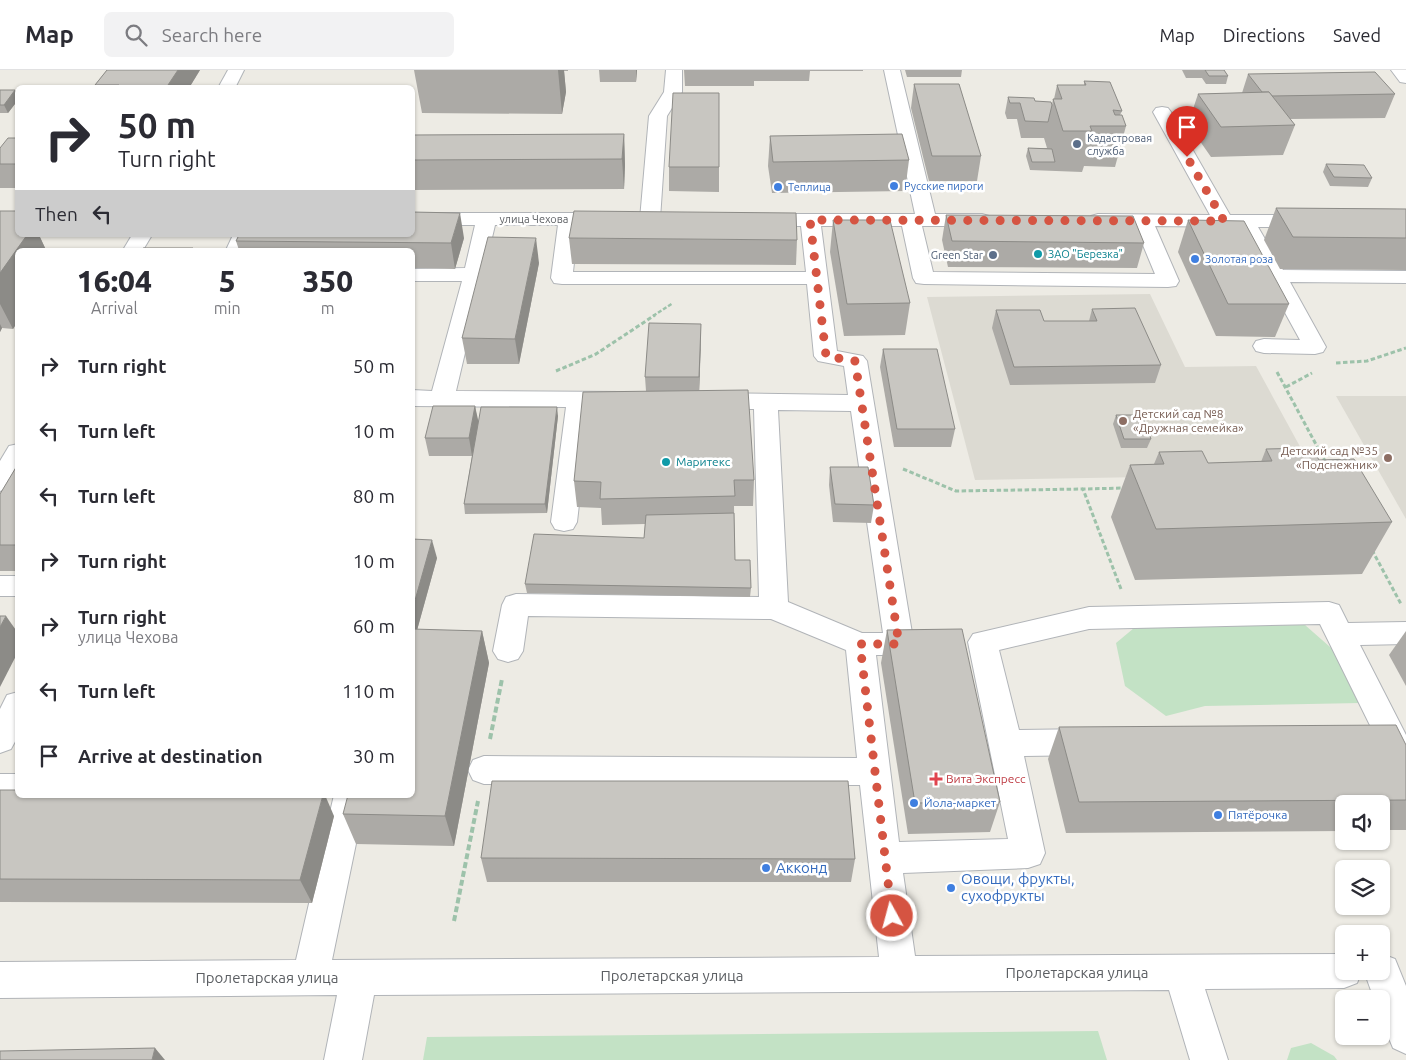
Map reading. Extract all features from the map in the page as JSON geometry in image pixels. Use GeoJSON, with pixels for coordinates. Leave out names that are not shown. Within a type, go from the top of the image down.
{"type":"FeatureCollection","features":[{"type":"Feature","properties":{"kind":"street"},"geometry":{"type":"LineString","coordinates":[[228,85],[236,70]]}},
{"type":"Feature","properties":{"kind":"street"},"geometry":{"type":"LineString","coordinates":[[650,219],[658,116],[673,92],[674,70]]}},
{"type":"Feature","properties":{"kind":"street"},"geometry":{"type":"LineString","coordinates":[[892,70],[911,156],[924,278],[1168,281],[1142,220]]}},
{"type":"Feature","properties":{"kind":"street"},"geometry":{"type":"LineString","coordinates":[[1399,70],[1406,78]]}},
{"type":"Feature","properties":{"kind":"street"},"geometry":{"type":"LineString","coordinates":[[1162,112],[1234,221],[1276,276],[1315,347],[1264,346]]}},
{"type":"Feature","properties":{"kind":"street"},"geometry":{"type":"LineString","coordinates":[[892,156],[911,156]]}},
{"type":"Feature","properties":{"kind":"street","name":"улица Чехова"},"geometry":{"type":"LineString","coordinates":[[415,219],[670,220]]}},
{"type":"Feature","properties":{"kind":"street"},"geometry":{"type":"LineString","coordinates":[[442,398],[486,219]]}},
{"type":"Feature","properties":{"kind":"street"},"geometry":{"type":"LineString","coordinates":[[569,219],[562,278],[817,278]]}},
{"type":"Feature","properties":{"kind":"street"},"geometry":{"type":"LineString","coordinates":[[740,220],[1004,220]]}},
{"type":"Feature","properties":{"kind":"street"},"geometry":{"type":"LineString","coordinates":[[810,220],[826,356],[855,361],[899,644]]}},
{"type":"Feature","properties":{"kind":"street"},"geometry":{"type":"LineString","coordinates":[[1083,220],[1330,221]]}},
{"type":"Feature","properties":{"kind":"street"},"geometry":{"type":"LineString","coordinates":[[134,248],[141,237]]}},
{"type":"Feature","properties":{"kind":"street"},"geometry":{"type":"LineString","coordinates":[[415,275],[474,274]]}},
{"type":"Feature","properties":{"kind":"street"},"geometry":{"type":"LineString","coordinates":[[1276,276],[1406,277]]}},
{"type":"Feature","properties":{"kind":"street"},"geometry":{"type":"LineString","coordinates":[[415,398],[638,400]]}},
{"type":"Feature","properties":{"kind":"street"},"geometry":{"type":"LineString","coordinates":[[564,522],[579,400]]}},
{"type":"Feature","properties":{"kind":"street"},"geometry":{"type":"LineString","coordinates":[[687,401],[862,402]]}},
{"type":"Feature","properties":{"kind":"street"},"geometry":{"type":"LineString","coordinates":[[766,401],[774,608]]}},
{"type":"Feature","properties":{"kind":"street"},"geometry":{"type":"LineString","coordinates":[[0,482],[15,457]]}},
{"type":"Feature","properties":{"kind":"street"},"geometry":{"type":"LineString","coordinates":[[0,586],[15,586]]}},
{"type":"Feature","properties":{"kind":"street"},"geometry":{"type":"LineString","coordinates":[[508,651],[516,605],[774,608],[860,644],[961,643],[1089,618],[1328,613],[1340,634],[1388,749]]}},
{"type":"Feature","properties":{"kind":"street"},"geometry":{"type":"LineString","coordinates":[[1340,634],[1406,633]]}},
{"type":"Feature","properties":{"kind":"street"},"geometry":{"type":"LineString","coordinates":[[885,858],[1028,853],[1006,743],[961,643]]}},
{"type":"Feature","properties":{"kind":"street"},"geometry":{"type":"LineString","coordinates":[[860,644],[899,974]]}},
{"type":"Feature","properties":{"kind":"street"},"geometry":{"type":"LineString","coordinates":[[0,740],[15,710]]}},
{"type":"Feature","properties":{"kind":"street"},"geometry":{"type":"LineString","coordinates":[[1006,743],[1125,742]]}},
{"type":"Feature","properties":{"kind":"street"},"geometry":{"type":"LineString","coordinates":[[484,770],[874,772]]}},
{"type":"Feature","properties":{"kind":"street"},"geometry":{"type":"LineString","coordinates":[[0,788],[15,788]]}},
{"type":"Feature","properties":{"kind":"street"},"geometry":{"type":"LineString","coordinates":[[310,978],[349,798]]}},
{"type":"Feature","properties":{"kind":"street","name":"Пролетарская улица"},"geometry":{"type":"LineString","coordinates":[[0,980],[1335,971]]}},
{"type":"Feature","properties":{"kind":"street"},"geometry":{"type":"LineString","coordinates":[[1390,971],[1406,1035]]}},
{"type":"Feature","properties":{"kind":"street"},"geometry":{"type":"LineString","coordinates":[[1182,973],[1209,1060]]}},
{"type":"Feature","properties":{"kind":"street"},"geometry":{"type":"LineString","coordinates":[[343,1060],[359,978]]}},
{"type":"Feature","properties":{"kind":"path"},"geometry":{"type":"LineString","coordinates":[[553,372],[596,354],[711,278]]}},
{"type":"Feature","properties":{"kind":"path"},"geometry":{"type":"LineString","coordinates":[[1264,346],[1327,464]]}},
{"type":"Feature","properties":{"kind":"path"},"geometry":{"type":"LineString","coordinates":[[1329,364],[1367,361],[1397,350],[1406,350]]}},
{"type":"Feature","properties":{"kind":"path"},"geometry":{"type":"LineString","coordinates":[[1286,387],[1320,369]]}},
{"type":"Feature","properties":{"kind":"path"},"geometry":{"type":"LineString","coordinates":[[870,455],[956,491],[1132,488]]}},
{"type":"Feature","properties":{"kind":"path"},"geometry":{"type":"LineString","coordinates":[[1083,489],[1132,617]]}},
{"type":"Feature","properties":{"kind":"path"},"geometry":{"type":"LineString","coordinates":[[1369,543],[1401,605]]}},
{"type":"Feature","properties":{"kind":"shaded area","name":"Детский сад №8 «Дружная семейка»"},"geometry":{"type":"Polygon","coordinates":[[[1150,294],[1185,367],[1256,366],[1315,474],[975,480],[927,297],[1150,294]]]}},
{"type":"Feature","properties":{"kind":"shaded area","name":"Детский сад №35 «Подснежник»"},"geometry":{"type":"Polygon","coordinates":[[[1336,396],[1406,396],[1406,519],[1336,396]]]}},
{"type":"Feature","properties":{"kind":"green space"},"geometry":{"type":"Polygon","coordinates":[[[1305,625],[1338,654],[1360,703],[1205,706],[1166,716],[1125,686],[1116,643],[1134,628],[1305,625]]]}},
{"type":"Feature","properties":{"kind":"green space"},"geometry":{"type":"Polygon","coordinates":[[[1098,1031],[1107,1060],[423,1060],[427,1037],[1098,1031]]]}},
{"type":"Feature","properties":{"kind":"green space"},"geometry":{"type":"Polygon","coordinates":[[[1311,1043],[1334,1056],[1337,1060],[1287,1060],[1291,1048],[1311,1043]]]}},
{"type":"Feature","properties":{"kind":"building"},"geometry":{"type":"Polygon","coordinates":[[[107,70],[178,70],[168,85],[95,85],[107,70]]]}},
{"type":"Feature","properties":{"kind":"building"},"geometry":{"type":"Polygon","coordinates":[[[1205,70],[1224,70],[1228,76],[1209,76],[1205,70]]]}},
{"type":"Feature","properties":{"kind":"building"},"geometry":{"type":"Polygon","coordinates":[[[1375,72],[1395,94],[1272,96],[1269,92],[1262,92],[1248,74],[1375,72]]]}},
{"type":"Feature","properties":{"kind":"building"},"geometry":{"type":"Polygon","coordinates":[[[1084,81],[1110,82],[1122,111],[1113,110],[1115,115],[1122,115],[1126,126],[1090,126],[1092,131],[1063,131],[1053,99],[1062,99],[1057,85],[1086,85],[1084,81]]]}},
{"type":"Feature","properties":{"kind":"building"},"geometry":{"type":"Polygon","coordinates":[[[914,84],[959,84],[981,156],[932,156],[914,84]]]}},
{"type":"Feature","properties":{"kind":"building"},"geometry":{"type":"Polygon","coordinates":[[[0,90],[15,90],[4,105],[0,105],[0,90]]]}},
{"type":"Feature","properties":{"kind":"building"},"geometry":{"type":"Polygon","coordinates":[[[1269,92],[1295,125],[1221,127],[1198,94],[1269,92]]]}},
{"type":"Feature","properties":{"kind":"building"},"geometry":{"type":"Polygon","coordinates":[[[673,93],[719,93],[719,167],[669,167],[673,93]]]}},
{"type":"Feature","properties":{"kind":"building"},"geometry":{"type":"Polygon","coordinates":[[[1008,97],[1034,98],[1035,101],[1051,102],[1048,122],[1025,121],[1020,103],[1010,103],[1008,97]]]}},
{"type":"Feature","properties":{"kind":"building"},"geometry":{"type":"Polygon","coordinates":[[[624,134],[622,159],[415,160],[415,135],[624,134]]]}},
{"type":"Feature","properties":{"kind":"building"},"geometry":{"type":"Polygon","coordinates":[[[902,134],[909,160],[773,162],[770,136],[902,134]]]}},
{"type":"Feature","properties":{"kind":"building"},"geometry":{"type":"Polygon","coordinates":[[[8,138],[15,138],[15,164],[0,164],[0,148],[8,138]]]}},
{"type":"Feature","properties":{"kind":"building"},"geometry":{"type":"Polygon","coordinates":[[[1028,148],[1052,149],[1055,162],[1032,162],[1028,148]]]}},
{"type":"Feature","properties":{"kind":"building"},"geometry":{"type":"Polygon","coordinates":[[[1326,164],[1364,165],[1372,178],[1334,177],[1326,164]]]}},
{"type":"Feature","properties":{"kind":"building"},"geometry":{"type":"Polygon","coordinates":[[[1276,208],[1406,209],[1406,238],[1293,237],[1276,208]]]}},
{"type":"Feature","properties":{"kind":"building"},"geometry":{"type":"Polygon","coordinates":[[[0,211],[15,211],[15,237],[26,237],[18,248],[15,248],[15,252],[0,273],[0,211]]]}},
{"type":"Feature","properties":{"kind":"building"},"geometry":{"type":"Polygon","coordinates":[[[574,211],[796,213],[797,240],[569,238],[574,211]]]}},
{"type":"Feature","properties":{"kind":"building"},"geometry":{"type":"Polygon","coordinates":[[[415,212],[460,213],[451,243],[236,241],[238,237],[415,237],[415,212]]]}},
{"type":"Feature","properties":{"kind":"building"},"geometry":{"type":"Polygon","coordinates":[[[946,215],[1133,216],[1144,243],[952,241],[946,215]]]}},
{"type":"Feature","properties":{"kind":"building"},"geometry":{"type":"Polygon","coordinates":[[[833,220],[890,220],[910,303],[847,304],[833,220]]]}},
{"type":"Feature","properties":{"kind":"building"},"geometry":{"type":"Polygon","coordinates":[[[1188,220],[1244,221],[1289,304],[1228,304],[1188,220]]]}},
{"type":"Feature","properties":{"kind":"building"},"geometry":{"type":"Polygon","coordinates":[[[488,237],[536,238],[515,339],[462,338],[488,237]]]}},
{"type":"Feature","properties":{"kind":"building"},"geometry":{"type":"Polygon","coordinates":[[[1135,308],[1161,365],[1014,367],[996,310],[1040,310],[1044,321],[1097,321],[1092,309],[1135,308]]]}},
{"type":"Feature","properties":{"kind":"building"},"geometry":{"type":"Polygon","coordinates":[[[649,323],[701,324],[699,377],[645,377],[649,323]]]}},
{"type":"Feature","properties":{"kind":"building"},"geometry":{"type":"Polygon","coordinates":[[[883,349],[937,349],[955,429],[897,429],[883,349]]]}},
{"type":"Feature","properties":{"kind":"building","name":"Маритекс"},"geometry":{"type":"Polygon","coordinates":[[[748,390],[754,480],[734,480],[735,496],[600,499],[601,482],[574,481],[583,392],[748,390]]]}},
{"type":"Feature","properties":{"kind":"building"},"geometry":{"type":"Polygon","coordinates":[[[433,406],[475,406],[469,438],[425,438],[433,406]]]}},
{"type":"Feature","properties":{"kind":"building"},"geometry":{"type":"Polygon","coordinates":[[[481,407],[557,407],[545,504],[464,504],[481,407]]]}},
{"type":"Feature","properties":{"kind":"building"},"geometry":{"type":"Polygon","coordinates":[[[1116,415],[1142,415],[1151,439],[1124,439],[1116,415]]]}},
{"type":"Feature","properties":{"kind":"building"},"geometry":{"type":"Polygon","coordinates":[[[1312,448],[1319,460],[1354,459],[1392,522],[1156,529],[1130,465],[1164,464],[1159,452],[1202,451],[1208,463],[1272,461],[1266,449],[1312,448]]]}},
{"type":"Feature","properties":{"kind":"building"},"geometry":{"type":"Polygon","coordinates":[[[830,467],[868,467],[874,505],[835,504],[830,467]]]}},
{"type":"Feature","properties":{"kind":"building"},"geometry":{"type":"Polygon","coordinates":[[[15,469],[15,545],[0,545],[0,494],[15,469]]]}},
{"type":"Feature","properties":{"kind":"building"},"geometry":{"type":"Polygon","coordinates":[[[734,513],[735,560],[750,560],[751,588],[525,584],[534,534],[644,538],[646,515],[734,513]]]}},
{"type":"Feature","properties":{"kind":"building"},"geometry":{"type":"Polygon","coordinates":[[[415,539],[432,540],[415,600],[415,539]]]}},
{"type":"Feature","properties":{"kind":"building"},"geometry":{"type":"Polygon","coordinates":[[[0,616],[6,616],[0,627],[0,616]]]}},
{"type":"Feature","properties":{"kind":"building"},"geometry":{"type":"Polygon","coordinates":[[[415,629],[482,631],[445,816],[343,814],[347,798],[415,798],[415,629]]]}},
{"type":"Feature","properties":{"kind":"building"},"geometry":{"type":"Polygon","coordinates":[[[962,629],[1000,802],[915,803],[887,630],[962,629]]]}},
{"type":"Feature","properties":{"kind":"building"},"geometry":{"type":"Polygon","coordinates":[[[1396,725],[1406,745],[1406,800],[1390,800],[1390,795],[1335,795],[1335,800],[1079,802],[1059,727],[1396,725]]]}},
{"type":"Feature","properties":{"kind":"building"},"geometry":{"type":"Polygon","coordinates":[[[492,781],[848,781],[855,859],[481,858],[492,781]]]}},
{"type":"Feature","properties":{"kind":"building"},"geometry":{"type":"Polygon","coordinates":[[[0,790],[15,790],[15,798],[322,798],[300,880],[0,879],[0,790]]]}},
{"type":"Feature","properties":{"kind":"building"},"geometry":{"type":"Polygon","coordinates":[[[155,1048],[152,1060],[0,1060],[0,1051],[155,1048]]]}},
{"type":"Feature","properties":{"kind":"place","name":"Кадастровая служба"},"geometry":{"type":"Point","coordinates":[1077,144]}},
{"type":"Feature","properties":{"kind":"place","name":"Русские пироги"},"geometry":{"type":"Point","coordinates":[894,186]}},
{"type":"Feature","properties":{"kind":"place","name":"Теплица"},"geometry":{"type":"Point","coordinates":[778,187]}},
{"type":"Feature","properties":{"kind":"place","name":"ЗАО \"Березка\""},"geometry":{"type":"Point","coordinates":[1038,254]}},
{"type":"Feature","properties":{"kind":"place","name":"Green Star"},"geometry":{"type":"Point","coordinates":[993,255]}},
{"type":"Feature","properties":{"kind":"place","name":"Золотая роза"},"geometry":{"type":"Point","coordinates":[1195,259]}},
{"type":"Feature","properties":{"kind":"place","name":"Детский сад №8 «Дружная семейка»"},"geometry":{"type":"Point","coordinates":[1123,421]}},
{"type":"Feature","properties":{"kind":"place","name":"Детский сад №35 «Подснежник»"},"geometry":{"type":"Point","coordinates":[1388,458]}},
{"type":"Feature","properties":{"kind":"place","name":"Маритекс"},"geometry":{"type":"Point","coordinates":[666,462]}},
{"type":"Feature","properties":{"kind":"place","name":"Вита Экспресс"},"geometry":{"type":"Point","coordinates":[936,779]}},
{"type":"Feature","properties":{"kind":"place","name":"Йола-маркет"},"geometry":{"type":"Point","coordinates":[914,803]}},
{"type":"Feature","properties":{"kind":"place","name":"Пятёрочка"},"geometry":{"type":"Point","coordinates":[1218,815]}},
{"type":"Feature","properties":{"kind":"place","name":"Акконд"},"geometry":{"type":"Point","coordinates":[766,868]}},
{"type":"Feature","properties":{"kind":"place","name":"Овощи, фрукты, сухофрукты"},"geometry":{"type":"Point","coordinates":[951,888]}},
{"type":"Feature","properties":{"kind":"route"},"geometry":{"type":"LineString","coordinates":[[892,916],[860,644],[899,644],[855,361],[826,356],[810,220],[1224,221],[1187,157]]}}]}
